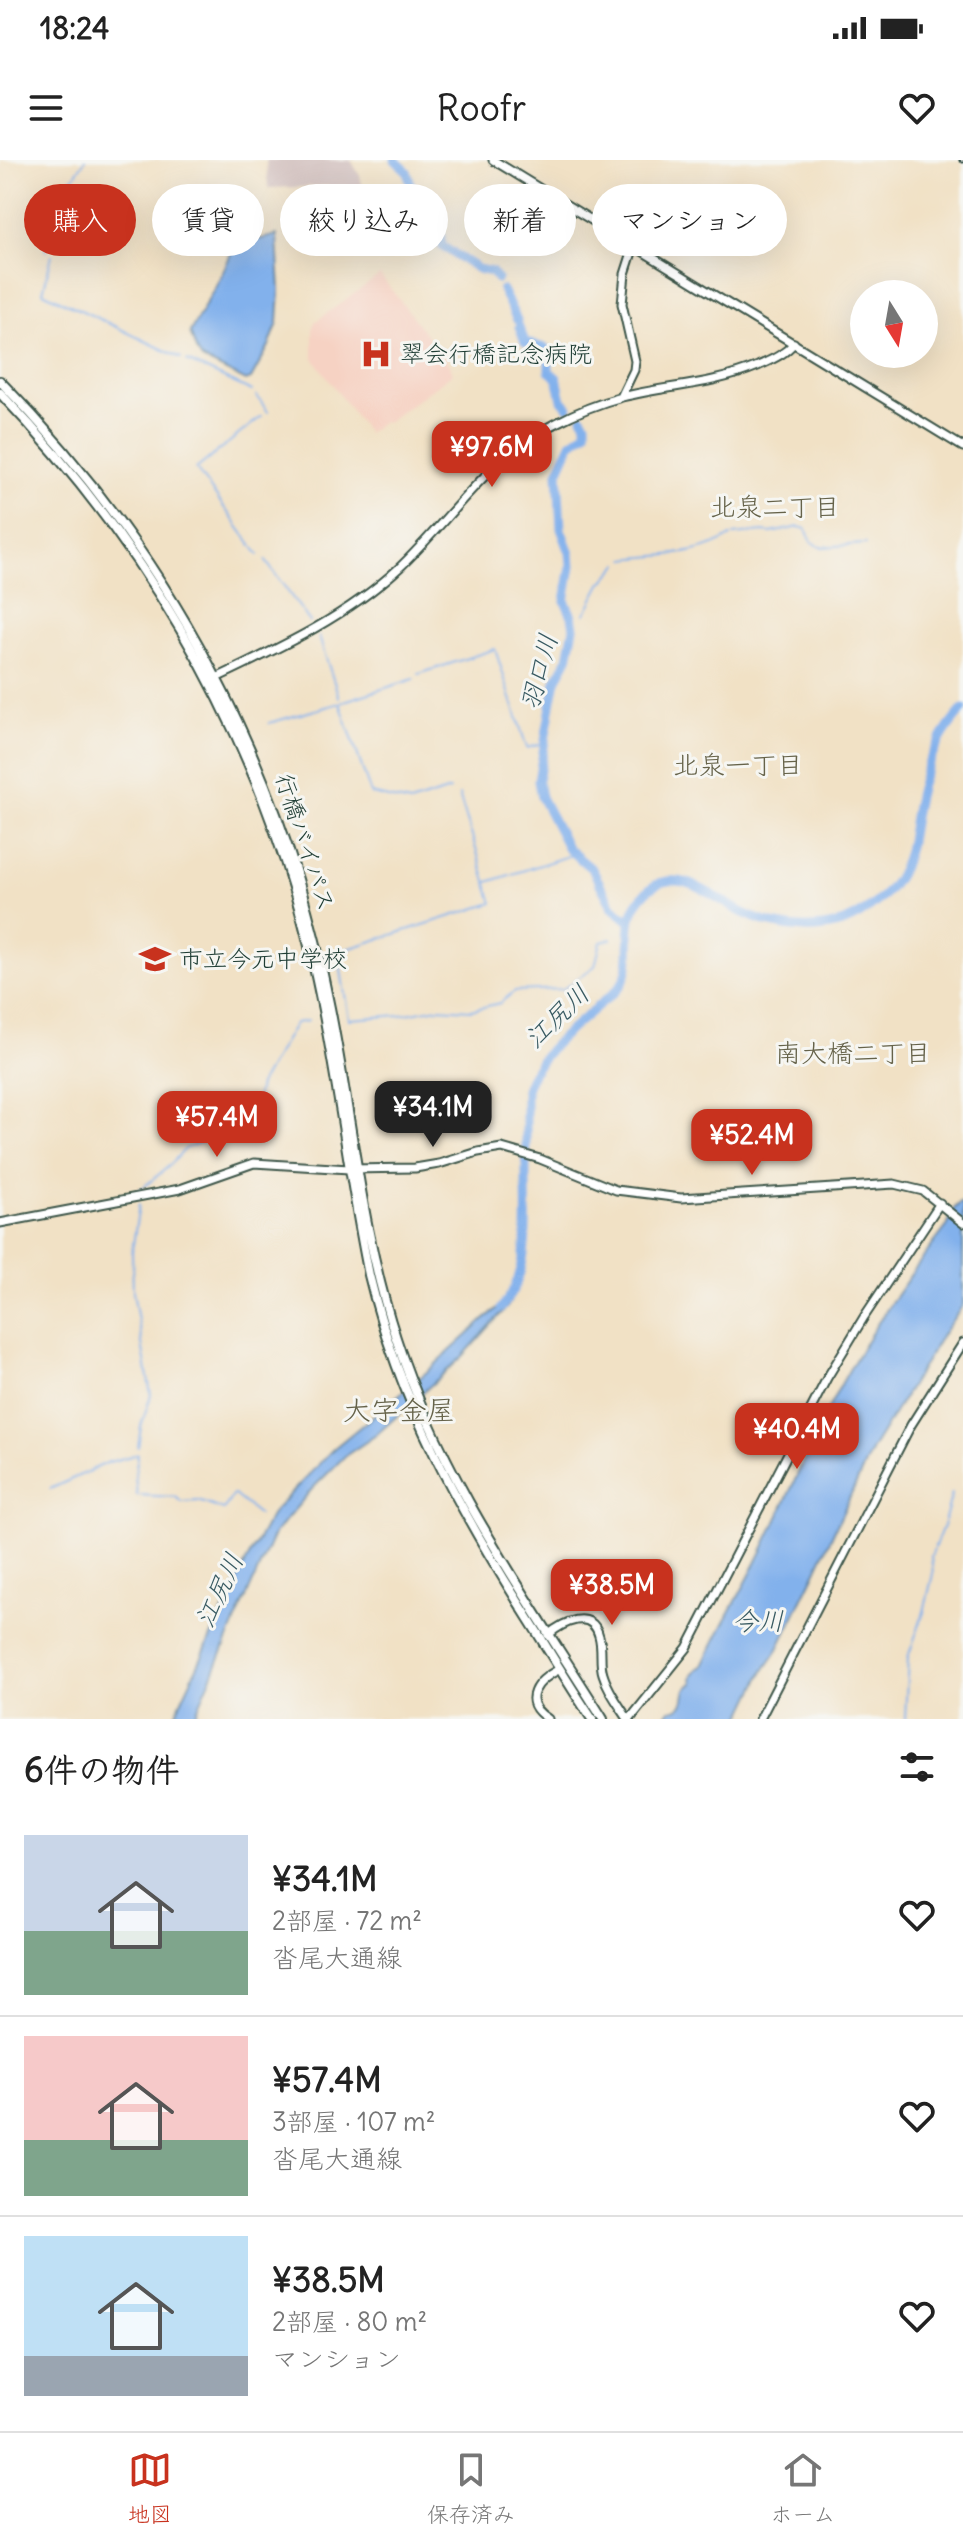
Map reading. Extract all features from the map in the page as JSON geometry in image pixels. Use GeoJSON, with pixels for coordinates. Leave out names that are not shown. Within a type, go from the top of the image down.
{"type":"FeatureCollection","features":[{"type":"Feature","properties":{"kind":"highway","name":"行橋バイパス"},"geometry":{"type":"LineString","coordinates":[[0,381],[66,451],[140,548],[191,627],[257,784],[295,895],[324,1015],[376,1304],[458,1503],[592,1719]]}},
{"type":"Feature","properties":{"kind":"highway","name":"行橋バイパス"},"geometry":{"type":"LineString","coordinates":[[0,393],[77,479],[114,526],[214,679]]}},
{"type":"Feature","properties":{"kind":"highway","name":"行橋バイパス"},"geometry":{"type":"LineString","coordinates":[[417,1408],[476,1517],[603,1719]]}},
{"type":"Feature","properties":{"kind":"street"},"geometry":{"type":"LineString","coordinates":[[493,160],[592,220]]}},
{"type":"Feature","properties":{"kind":"street"},"geometry":{"type":"LineString","coordinates":[[621,397],[635,361],[622,304],[625,274],[631,256]]}},
{"type":"Feature","properties":{"kind":"street"},"geometry":{"type":"LineString","coordinates":[[650,256],[963,447]]}},
{"type":"Feature","properties":{"kind":"street"},"geometry":{"type":"LineString","coordinates":[[214,679],[305,634],[366,595],[423,544],[483,475],[528,439],[580,411],[621,397],[719,380],[779,356],[794,343]]}},
{"type":"Feature","properties":{"kind":"street"},"geometry":{"type":"LineString","coordinates":[[0,1223],[180,1189],[254,1163],[353,1169],[415,1168],[496,1148],[540,1159],[605,1186],[636,1194],[681,1198],[906,1185],[923,1191],[963,1223]]}},
{"type":"Feature","properties":{"kind":"street"},"geometry":{"type":"LineString","coordinates":[[548,1635],[571,1620],[583,1620],[593,1626],[599,1637],[606,1683],[629,1719],[687,1648],[827,1378],[864,1317],[943,1206]]}},
{"type":"Feature","properties":{"kind":"street"},"geometry":{"type":"LineString","coordinates":[[760,1719],[911,1425],[963,1343]]}},
{"type":"Feature","properties":{"kind":"street"},"geometry":{"type":"LineString","coordinates":[[548,1719],[537,1709],[533,1696],[543,1679],[560,1669]]}},
{"type":"Feature","properties":{"kind":"shaded area"},"geometry":{"type":"Polygon","coordinates":[[[266,160],[351,160],[362,184],[280,184],[280,188],[268,188],[266,160]]]}},
{"type":"Feature","properties":{"kind":"shaded area","name":"翠会行橋記念病院"},"geometry":{"type":"Polygon","coordinates":[[[380,275],[453,373],[386,423],[384,421],[367,433],[313,357],[313,327],[315,322],[380,275]]]}},
{"type":"Feature","properties":{"kind":"water"},"geometry":{"type":"Polygon","coordinates":[[[277,235],[278,322],[270,344],[251,379],[246,381],[202,359],[190,332],[230,256],[264,256],[264,238],[277,235]]]}},
{"type":"Feature","properties":{"kind":"water","name":"今川"},"geometry":{"type":"Polygon","coordinates":[[[963,1202],[963,1305],[872,1449],[814,1575],[741,1718],[664,1719],[670,1710],[681,1706],[686,1689],[693,1683],[692,1677],[703,1666],[764,1547],[845,1376],[894,1299],[948,1225],[952,1211],[963,1202]]]}},
{"type":"Feature","properties":{"kind":"water"},"geometry":{"type":"Polygon","coordinates":[[[516,1291],[508,1306],[463,1356],[376,1435],[345,1456],[274,1534],[193,1719],[173,1719],[245,1564],[273,1512],[333,1449],[428,1371],[516,1291]]]}},
{"type":"Feature","properties":{"kind":"waterway"},"geometry":{"type":"LineString","coordinates":[[61,184],[73,178],[85,160]]}},
{"type":"Feature","properties":{"kind":"waterway","name":"羽口川"},"geometry":{"type":"LineString","coordinates":[[395,160],[407,171],[412,189],[422,205],[439,220],[442,246],[478,269],[492,272],[497,279]]}},
{"type":"Feature","properties":{"kind":"waterway"},"geometry":{"type":"LineString","coordinates":[[52,256],[43,292],[181,358]]}},
{"type":"Feature","properties":{"kind":"waterway","name":"羽口川"},"geometry":{"type":"LineString","coordinates":[[502,290],[517,320]]}},
{"type":"Feature","properties":{"kind":"waterway","name":"羽口川"},"geometry":{"type":"LineString","coordinates":[[519,327],[525,342],[548,351],[549,371],[557,378],[562,400],[568,407]]}},
{"type":"Feature","properties":{"kind":"waterway"},"geometry":{"type":"LineString","coordinates":[[187,361],[252,391]]}},
{"type":"Feature","properties":{"kind":"waterway"},"geometry":{"type":"LineString","coordinates":[[256,395],[268,412]]}},
{"type":"Feature","properties":{"kind":"waterway"},"geometry":{"type":"LineString","coordinates":[[259,555],[196,469],[262,416]]}},
{"type":"Feature","properties":{"kind":"waterway","name":"羽口川"},"geometry":{"type":"LineString","coordinates":[[582,417],[586,432],[571,443],[558,472],[561,529],[570,553],[571,566],[565,601],[574,628],[568,658],[556,681],[538,781],[541,797],[568,849],[592,869],[613,908],[629,921]]}},
{"type":"Feature","properties":{"kind":"waterway"},"geometry":{"type":"LineString","coordinates":[[734,535],[771,533],[799,527],[806,529],[812,542],[820,547],[866,544]]}},
{"type":"Feature","properties":{"kind":"waterway"},"geometry":{"type":"LineString","coordinates":[[626,559],[680,554],[706,548],[731,536]]}},
{"type":"Feature","properties":{"kind":"waterway"},"geometry":{"type":"LineString","coordinates":[[265,560],[310,622]]}},
{"type":"Feature","properties":{"kind":"waterway"},"geometry":{"type":"LineString","coordinates":[[585,614],[601,584],[619,564]]}},
{"type":"Feature","properties":{"kind":"waterway"},"geometry":{"type":"LineString","coordinates":[[319,637],[339,697]]}},
{"type":"Feature","properties":{"kind":"waterway"},"geometry":{"type":"LineString","coordinates":[[419,674],[495,649],[527,748],[538,745]]}},
{"type":"Feature","properties":{"kind":"waterway"},"geometry":{"type":"LineString","coordinates":[[341,702],[414,679]]}},
{"type":"Feature","properties":{"kind":"waterway"},"geometry":{"type":"LineString","coordinates":[[269,723],[340,703],[371,794],[410,803],[450,790]]}},
{"type":"Feature","properties":{"kind":"waterway","name":"江尻川"},"geometry":{"type":"LineString","coordinates":[[501,1308],[518,1279],[525,1246],[526,1089],[547,1052],[622,983],[628,963],[630,921],[638,902],[650,889],[663,882],[676,881],[703,890],[743,913],[789,927],[837,924],[865,911],[882,898],[902,870],[927,767],[943,736],[963,709]]}},
{"type":"Feature","properties":{"kind":"waterway"},"geometry":{"type":"LineString","coordinates":[[459,795],[493,903],[338,952],[349,1019],[401,1015],[438,1008],[471,1010],[500,1003],[515,991],[563,989],[595,966],[601,942],[612,939]]}},
{"type":"Feature","properties":{"kind":"waterway"},"geometry":{"type":"LineString","coordinates":[[488,882],[574,854]]}},
{"type":"Feature","properties":{"kind":"waterway"},"geometry":{"type":"LineString","coordinates":[[210,1141],[232,1138],[250,1127],[259,1085],[295,1023],[308,1021]]}},
{"type":"Feature","properties":{"kind":"waterway"},"geometry":{"type":"LineString","coordinates":[[135,1194],[186,1148],[203,1142]]}},
{"type":"Feature","properties":{"kind":"waterway"},"geometry":{"type":"LineString","coordinates":[[138,1447],[151,1395],[133,1292],[132,1252],[139,1204]]}},
{"type":"Feature","properties":{"kind":"waterway"},"geometry":{"type":"LineString","coordinates":[[50,1489],[109,1462],[138,1454],[135,1475],[137,1495],[176,1497],[181,1502],[198,1501],[224,1510],[233,1494],[259,1515]]}},
{"type":"Feature","properties":{"kind":"waterway"},"geometry":{"type":"LineString","coordinates":[[905,1719],[908,1657],[933,1574],[931,1556],[952,1493]]}},
{"type":"Feature","properties":{"kind":"place","name":"翠会行橋記念病院"},"geometry":{"type":"Point","coordinates":[376,354]}},
{"type":"Feature","properties":{"kind":"place","name":"市立今元中学校"},"geometry":{"type":"Point","coordinates":[155,959]}},
{"type":"Feature","properties":{"kind":"district","name":"北泉二丁目"},"geometry":{"type":"Point","coordinates":[775,507]}},
{"type":"Feature","properties":{"kind":"district","name":"北泉一丁目"},"geometry":{"type":"Point","coordinates":[738,765]}},
{"type":"Feature","properties":{"kind":"district","name":"南大橋二丁目"},"geometry":{"type":"Point","coordinates":[853,1053]}},
{"type":"Feature","properties":{"kind":"district","name":"大字金屋"},"geometry":{"type":"Point","coordinates":[399,1410]}}]}
